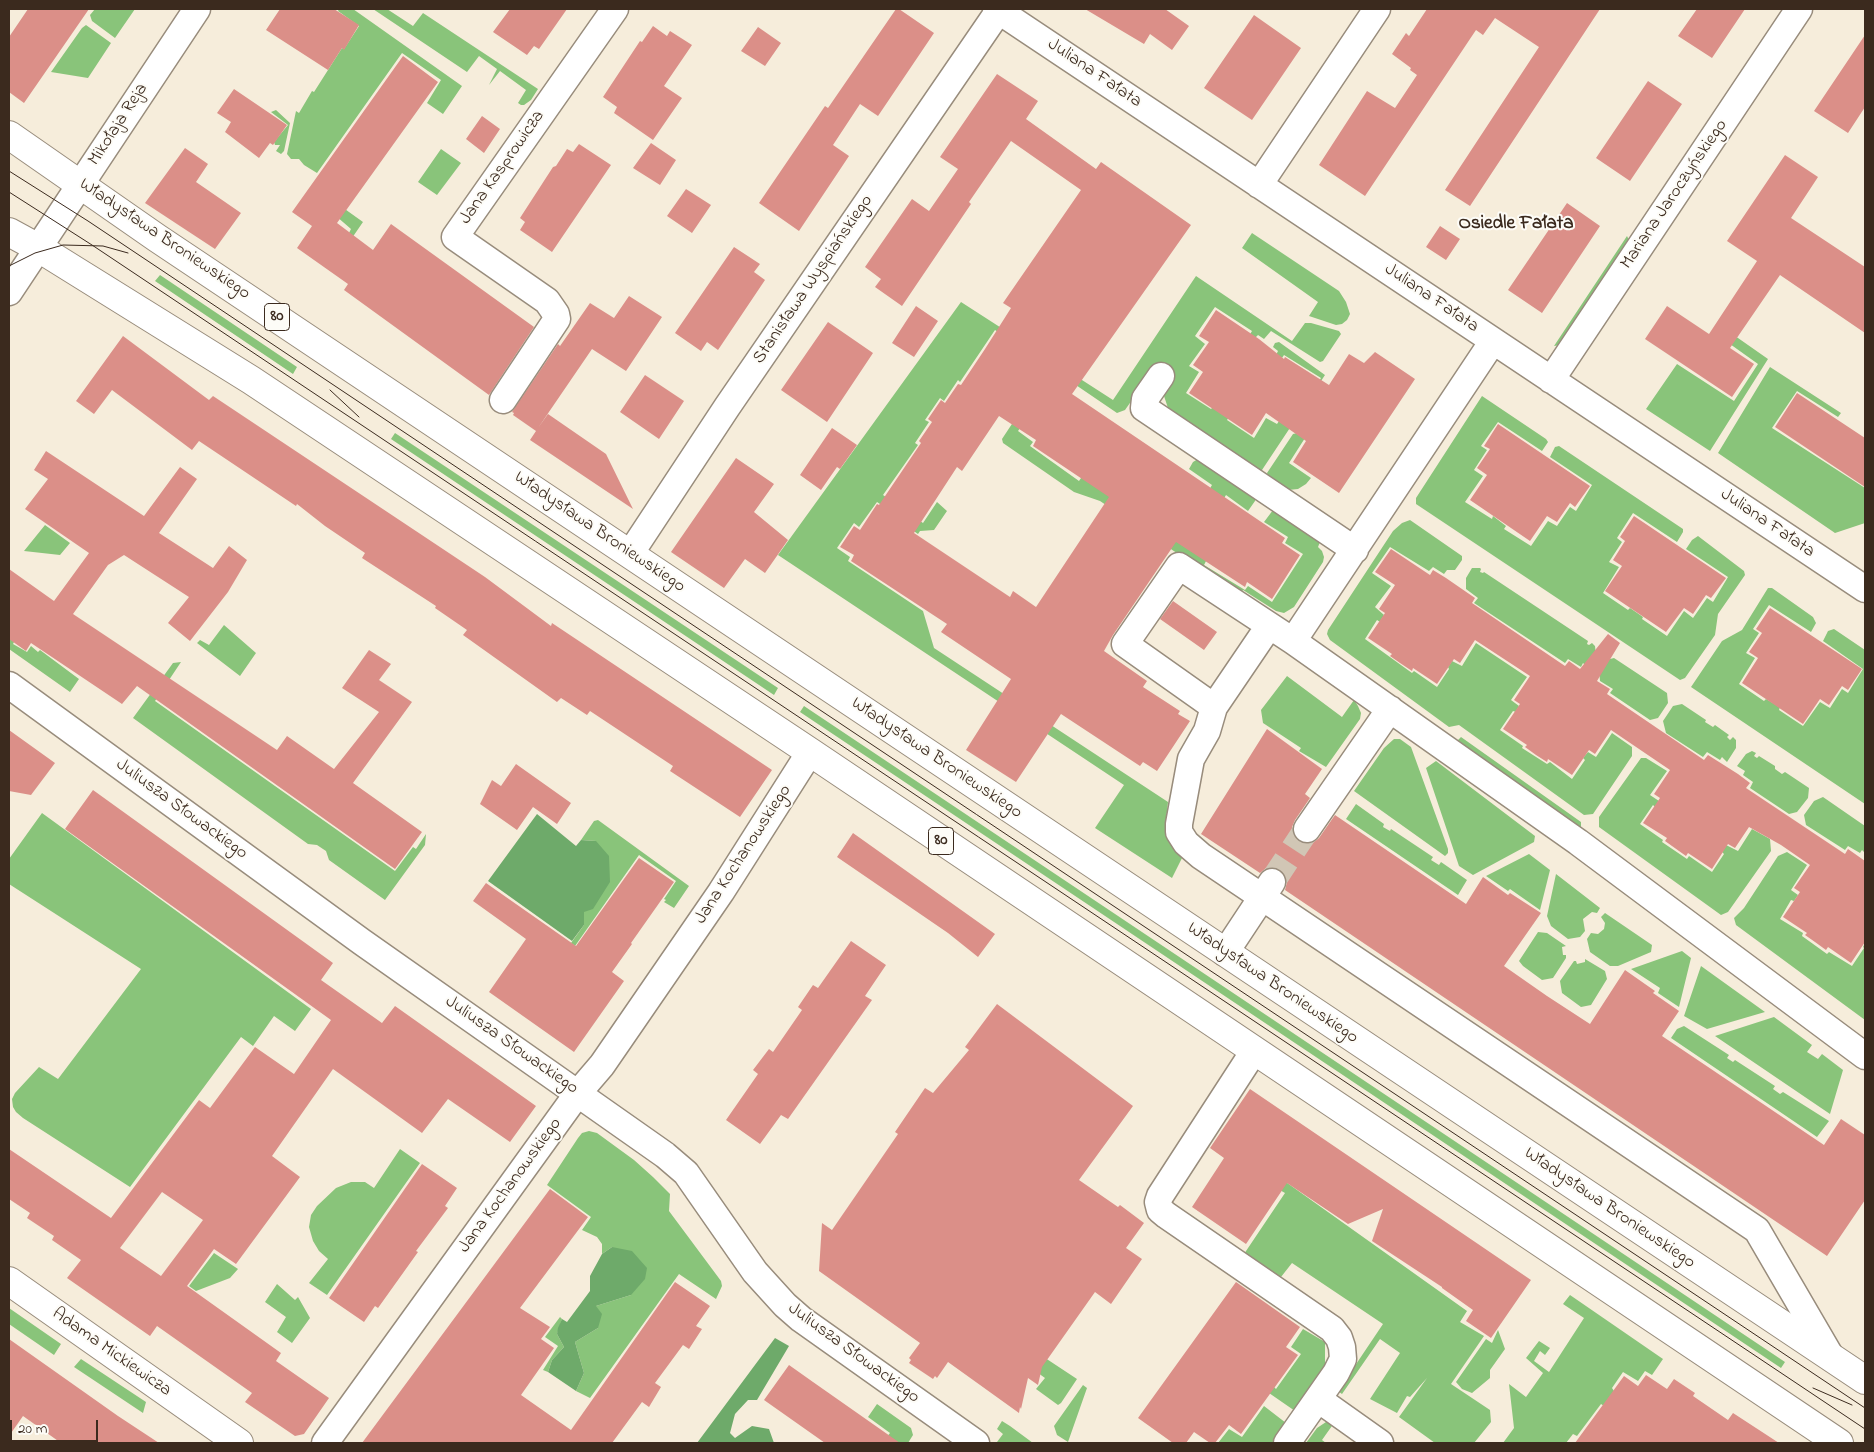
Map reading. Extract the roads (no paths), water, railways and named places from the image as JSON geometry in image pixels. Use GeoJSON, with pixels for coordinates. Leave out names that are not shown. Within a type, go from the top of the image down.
{"type":"FeatureCollection","features":[{"type":"Feature","properties":{"kind":"main road","name":"Władysława Broniewskiego"},"geometry":{"type":"LineString","coordinates":[[9,135],[157,238],[1865,1380]]}},
{"type":"Feature","properties":{"kind":"main road","name":"80"},"geometry":{"type":"LineString","coordinates":[[9,232],[237,371],[810,752],[1838,1443]]}},
{"type":"Feature","properties":{"kind":"main road","name":"Adama Mickiewicza"},"geometry":{"type":"LineString","coordinates":[[9,1281],[239,1443]]}},
{"type":"Feature","properties":{"kind":"street","name":"Mikołaja Reja"},"geometry":{"type":"LineString","coordinates":[[9,292],[197,9]]}},
{"type":"Feature","properties":{"kind":"street","name":"Jana Kasprowicza"},"geometry":{"type":"LineString","coordinates":[[503,400],[557,319],[556,314],[547,301],[455,237],[614,9]]}},
{"type":"Feature","properties":{"kind":"street","name":"Juliana Fałata"},"geometry":{"type":"LineString","coordinates":[[998,9],[1865,590]]}},
{"type":"Feature","properties":{"kind":"street","name":"Stanisława Wyspiańskiego"},"geometry":{"type":"LineString","coordinates":[[630,554],[727,407],[998,9]]}},
{"type":"Feature","properties":{"kind":"street"},"geometry":{"type":"LineString","coordinates":[[1259,185],[1377,9]]}},
{"type":"Feature","properties":{"kind":"street","name":"Mariana Jaroczyńskiego"},"geometry":{"type":"LineString","coordinates":[[1551,380],[1799,9]]}},
{"type":"Feature","properties":{"kind":"street"},"geometry":{"type":"LineString","coordinates":[[1293,641],[1493,341]]}},
{"type":"Feature","properties":{"kind":"street"},"geometry":{"type":"LineString","coordinates":[[1161,376],[1145,399],[1144,408],[1355,550]]}},
{"type":"Feature","properties":{"kind":"street"},"geometry":{"type":"LineString","coordinates":[[1214,707],[1125,644],[1179,566],[1293,641],[1578,842],[1865,1056]]}},
{"type":"Feature","properties":{"kind":"street"},"geometry":{"type":"LineString","coordinates":[[1269,626],[1214,707],[1207,731],[1191,759],[1180,808],[1179,832],[1186,843],[1196,853],[1267,890],[1756,1230],[1831,1356]]}},
{"type":"Feature","properties":{"kind":"street","name":"Juliusza Słowackiego"},"geometry":{"type":"LineString","coordinates":[[9,685],[355,936],[666,1155],[686,1174],[755,1272],[785,1305],[801,1319],[976,1443]]}},
{"type":"Feature","properties":{"kind":"street"},"geometry":{"type":"LineString","coordinates":[[1307,829],[1390,709]]}},
{"type":"Feature","properties":{"kind":"street","name":"Jana Kochanowskiego"},"geometry":{"type":"LineString","coordinates":[[325,1443],[578,1093],[602,1065],[721,892],[810,752]]}},
{"type":"Feature","properties":{"kind":"street"},"geometry":{"type":"LineString","coordinates":[[1225,953],[1267,890]]}},
{"type":"Feature","properties":{"kind":"street"},"geometry":{"type":"LineString","coordinates":[[1254,1051],[1160,1196],[1158,1202],[1160,1210],[1332,1329],[1339,1338],[1343,1359],[1336,1373],[1287,1443]]}},
{"type":"Feature","properties":{"kind":"street"},"geometry":{"type":"LineString","coordinates":[[1318,1399],[1380,1443]]}},
{"type":"Feature","properties":{"kind":"tunnel"},"geometry":{"type":"LineString","coordinates":[[1272,882],[1307,829]]}},
{"type":"Feature","properties":{"kind":"tram line"},"geometry":{"type":"LineString","coordinates":[[9,171],[88,221],[1865,1408]]}},
{"type":"Feature","properties":{"kind":"tram line"},"geometry":{"type":"LineString","coordinates":[[9,192],[92,245],[1865,1429]]}},
{"type":"Feature","properties":{"kind":"tram line"},"geometry":{"type":"LineString","coordinates":[[9,266],[35,253],[63,245],[103,246],[128,253]]}},
{"type":"Feature","properties":{"kind":"tram line"},"geometry":{"type":"LineString","coordinates":[[330,390],[359,417]]}},
{"type":"Feature","properties":{"kind":"tram line"},"geometry":{"type":"LineString","coordinates":[[1813,1388],[1852,1405]]}},
{"type":"Feature","properties":{"kind":"district","name":"Osiedle Fałata"},"geometry":{"type":"Point","coordinates":[1516,225]}}]}
